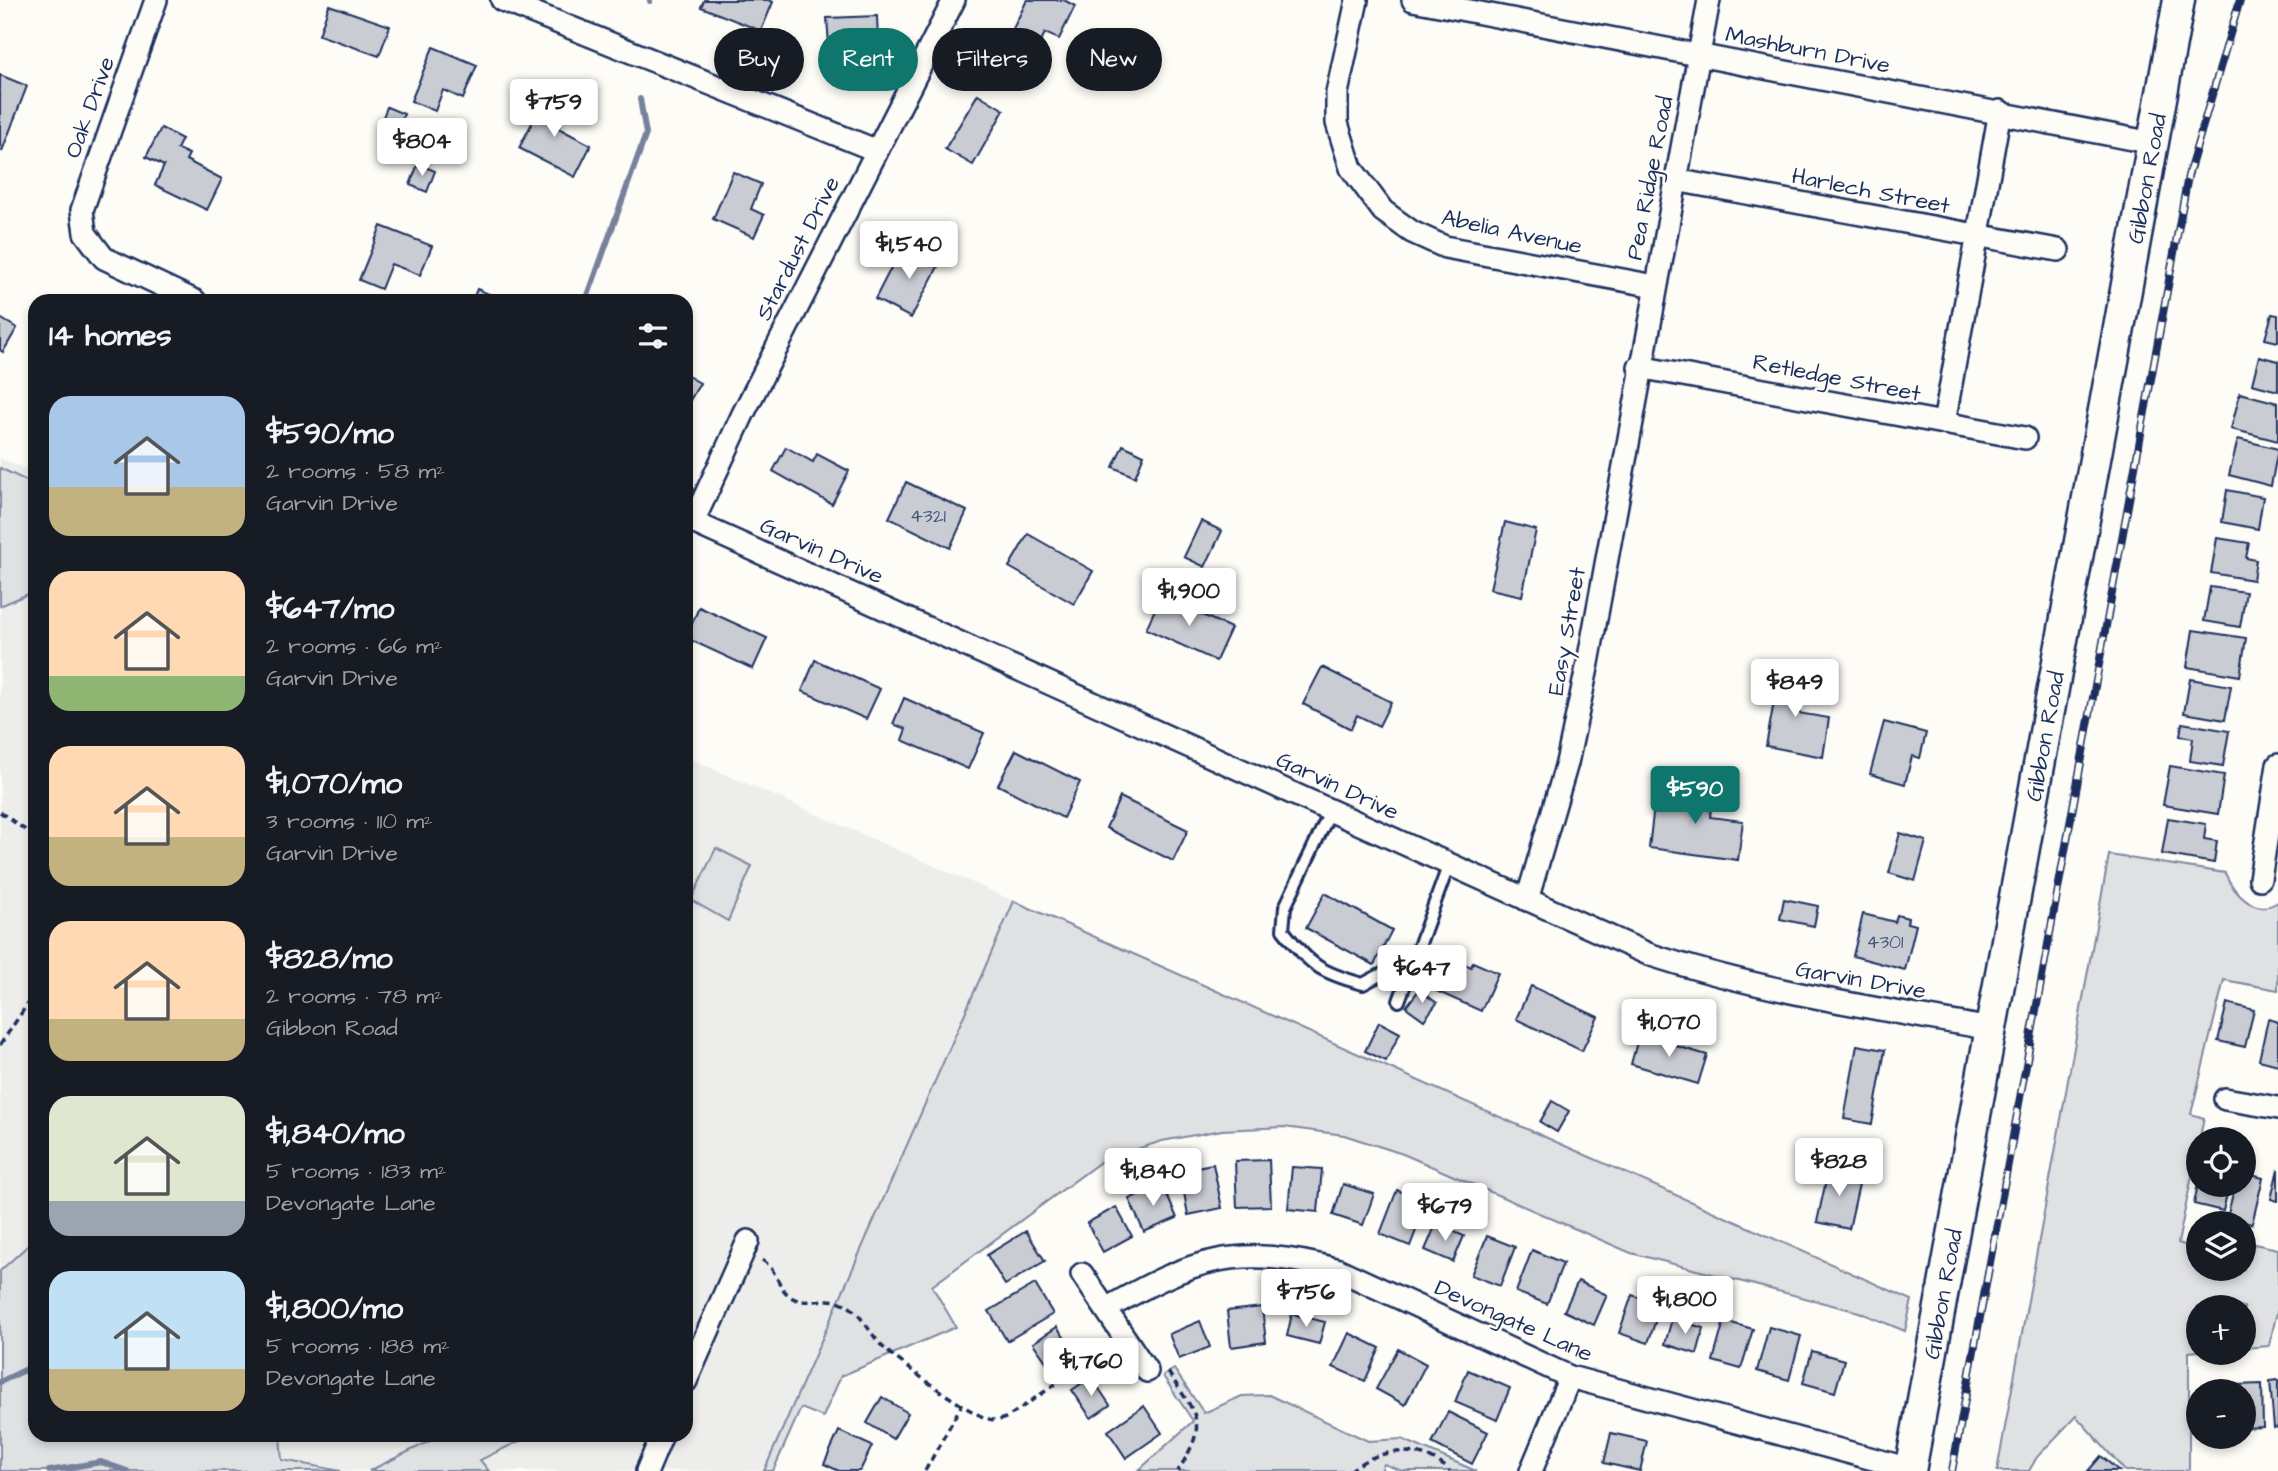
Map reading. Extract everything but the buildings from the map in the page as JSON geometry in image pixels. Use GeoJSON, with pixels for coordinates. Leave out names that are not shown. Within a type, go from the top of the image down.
{"type":"FeatureCollection","features":[{"type":"Feature","properties":{"kind":"main road","name":"Gibbon Road"},"geometry":{"type":"LineString","coordinates":[[1910,1470],[2179,0]]}},
{"type":"Feature","properties":{"kind":"street","name":"Oak Drive"},"geometry":{"type":"LineString","coordinates":[[156,0],[82,210],[85,233],[92,247],[104,258],[180,294]]}},
{"type":"Feature","properties":{"kind":"street"},"geometry":{"type":"LineString","coordinates":[[502,0],[875,150]]}},
{"type":"Feature","properties":{"kind":"street","name":"Stardust Drive"},"geometry":{"type":"LineString","coordinates":[[693,515],[875,150],[954,0]]}},
{"type":"Feature","properties":{"kind":"street","name":"Abelia Avenue"},"geometry":{"type":"LineString","coordinates":[[1357,0],[1338,93],[1337,123],[1351,168],[1383,211],[1412,232],[1445,247],[1655,286]]}},
{"type":"Feature","properties":{"kind":"street","name":"Mashburn Drive"},"geometry":{"type":"LineString","coordinates":[[1413,0],[2000,111],[2153,143]]}},
{"type":"Feature","properties":{"kind":"street","name":"Pea Ridge Road"},"geometry":{"type":"LineString","coordinates":[[1639,367],[1709,0]]}},
{"type":"Feature","properties":{"kind":"street"},"geometry":{"type":"LineString","coordinates":[[1944,423],[2000,111]]}},
{"type":"Feature","properties":{"kind":"street","name":"Harlech Street"},"geometry":{"type":"LineString","coordinates":[[1675,180],[2058,250]]}},
{"type":"Feature","properties":{"kind":"street","name":"Retledge Street"},"geometry":{"type":"LineString","coordinates":[[1639,367],[2025,438]]}},
{"type":"Feature","properties":{"kind":"street","name":"Easy Street"},"geometry":{"type":"LineString","coordinates":[[1527,900],[1570,750],[1639,367]]}},
{"type":"Feature","properties":{"kind":"street","name":"Garvin Drive"},"geometry":{"type":"LineString","coordinates":[[693,522],[1648,954],[1714,975],[1782,992],[1991,1029]]}},
{"type":"Feature","properties":{"kind":"street"},"geometry":{"type":"LineString","coordinates":[[2260,878],[2278,765]]}},
{"type":"Feature","properties":{"kind":"street"},"geometry":{"type":"LineString","coordinates":[[2225,1099],[2278,1108]]}},
{"type":"Feature","properties":{"kind":"street"},"geometry":{"type":"LineString","coordinates":[[693,1367],[752,1249]]}},
{"type":"Feature","properties":{"kind":"street","name":"Devongate Lane"},"geometry":{"type":"LineString","coordinates":[[1106,1310],[1176,1271],[1199,1262],[1243,1256],[1297,1260],[1339,1270],[1570,1377],[1910,1470]]}},
{"type":"Feature","properties":{"kind":"street"},"geometry":{"type":"LineString","coordinates":[[1082,1274],[1106,1310],[1157,1371]]}},
{"type":"Feature","properties":{"kind":"street"},"geometry":{"type":"LineString","coordinates":[[1531,1471],[1570,1377]]}},
{"type":"Feature","properties":{"kind":"street"},"geometry":{"type":"LineString","coordinates":[[647,1471],[659,1442]]}},
{"type":"Feature","properties":{"kind":"lane"},"geometry":{"type":"LineString","coordinates":[[1331,810],[1284,907],[1283,930],[1309,963],[1338,977],[1363,984],[1414,957]]}},
{"type":"Feature","properties":{"kind":"lane"},"geometry":{"type":"LineString","coordinates":[[1399,1001],[1449,864]]}},
{"type":"Feature","properties":{"kind":"path"},"geometry":{"type":"LineString","coordinates":[[0,812],[28,831]]}},
{"type":"Feature","properties":{"kind":"path"},"geometry":{"type":"LineString","coordinates":[[0,1045],[28,1003]]}},
{"type":"Feature","properties":{"kind":"path"},"geometry":{"type":"LineString","coordinates":[[752,1249],[773,1270],[789,1296],[804,1303],[826,1300],[843,1303],[887,1351],[962,1405],[990,1420],[1006,1418],[1113,1345]]}},
{"type":"Feature","properties":{"kind":"path"},"geometry":{"type":"LineString","coordinates":[[1157,1371],[1198,1423],[1195,1443],[1178,1471]]}},
{"type":"Feature","properties":{"kind":"path"},"geometry":{"type":"LineString","coordinates":[[925,1471],[962,1405]]}},
{"type":"Feature","properties":{"kind":"path"},"geometry":{"type":"LineString","coordinates":[[1350,1471],[1370,1457],[1403,1451],[1413,1452],[1450,1471]]}},
{"type":"Feature","properties":{"kind":"shaded area"},"geometry":{"type":"Polygon","coordinates":[[[0,458],[28,470],[28,1442],[693,1442],[693,760],[1014,901],[764,1471],[0,1471],[0,458]]]}},
{"type":"Feature","properties":{"kind":"shaded area"},"geometry":{"type":"Polygon","coordinates":[[[0,468],[28,482],[28,594],[0,606],[0,468]]]}},
{"type":"Feature","properties":{"kind":"shaded area"},"geometry":{"type":"Polygon","coordinates":[[[716,848],[752,866],[728,921],[693,901],[693,896],[716,848]]]}},
{"type":"Feature","properties":{"kind":"shaded area"},"geometry":{"type":"Polygon","coordinates":[[[2109,855],[2225,873],[2239,895],[2253,905],[2261,907],[2278,902],[2278,990],[2224,980],[2191,1114],[2204,1118],[2202,1127],[2186,1127],[2188,1197],[2178,1243],[2186,1245],[2186,1281],[2256,1281],[2256,1244],[2278,1249],[2278,1308],[2269,1346],[2256,1347],[2256,1295],[2186,1295],[2186,1365],[2189,1365],[2189,1379],[2186,1379],[2186,1449],[2189,1449],[2189,1469],[2125,1471],[2076,1416],[2037,1457],[2029,1471],[1997,1471],[2109,855]]]}},
{"type":"Feature","properties":{"kind":"shaded area"},"geometry":{"type":"Polygon","coordinates":[[[1014,901],[1912,1300],[1905,1331],[1859,1312],[1631,1253],[1403,1154],[1344,1135],[1284,1127],[1222,1130],[1162,1141],[1103,1160],[932,1286],[956,1327],[841,1376],[823,1417],[801,1408],[773,1471],[764,1471],[1014,901]]]}},
{"type":"Feature","properties":{"kind":"shaded area"},"geometry":{"type":"Polygon","coordinates":[[[28,1245],[28,1442],[281,1442],[282,1460],[341,1471],[0,1471],[0,1271],[28,1245]]]}},
{"type":"Feature","properties":{"kind":"shaded area"},"geometry":{"type":"Polygon","coordinates":[[[1174,1369],[1204,1413],[1242,1396],[1269,1395],[1368,1441],[1402,1439],[1476,1471],[1402,1471],[1384,1464],[1381,1471],[1138,1471],[1193,1421],[1163,1376],[1174,1369]]]}},
{"type":"Feature","properties":{"kind":"shaded area"},"geometry":{"type":"Polygon","coordinates":[[[428,1442],[517,1442],[480,1460],[489,1471],[369,1471],[428,1442]]]}},
{"type":"Feature","properties":{"kind":"waterway"},"geometry":{"type":"LineString","coordinates":[[589,294],[646,134],[640,99]]}},
{"type":"Feature","properties":{"kind":"waterway"},"geometry":{"type":"LineString","coordinates":[[0,1382],[28,1368]]}},
{"type":"Feature","properties":{"kind":"waterway"},"geometry":{"type":"LineString","coordinates":[[49,1471],[101,1462],[127,1471]]}},
{"type":"Feature","properties":{"kind":"railway"},"geometry":{"type":"LineString","coordinates":[[1952,1471],[2188,176],[2240,0]]}}]}
